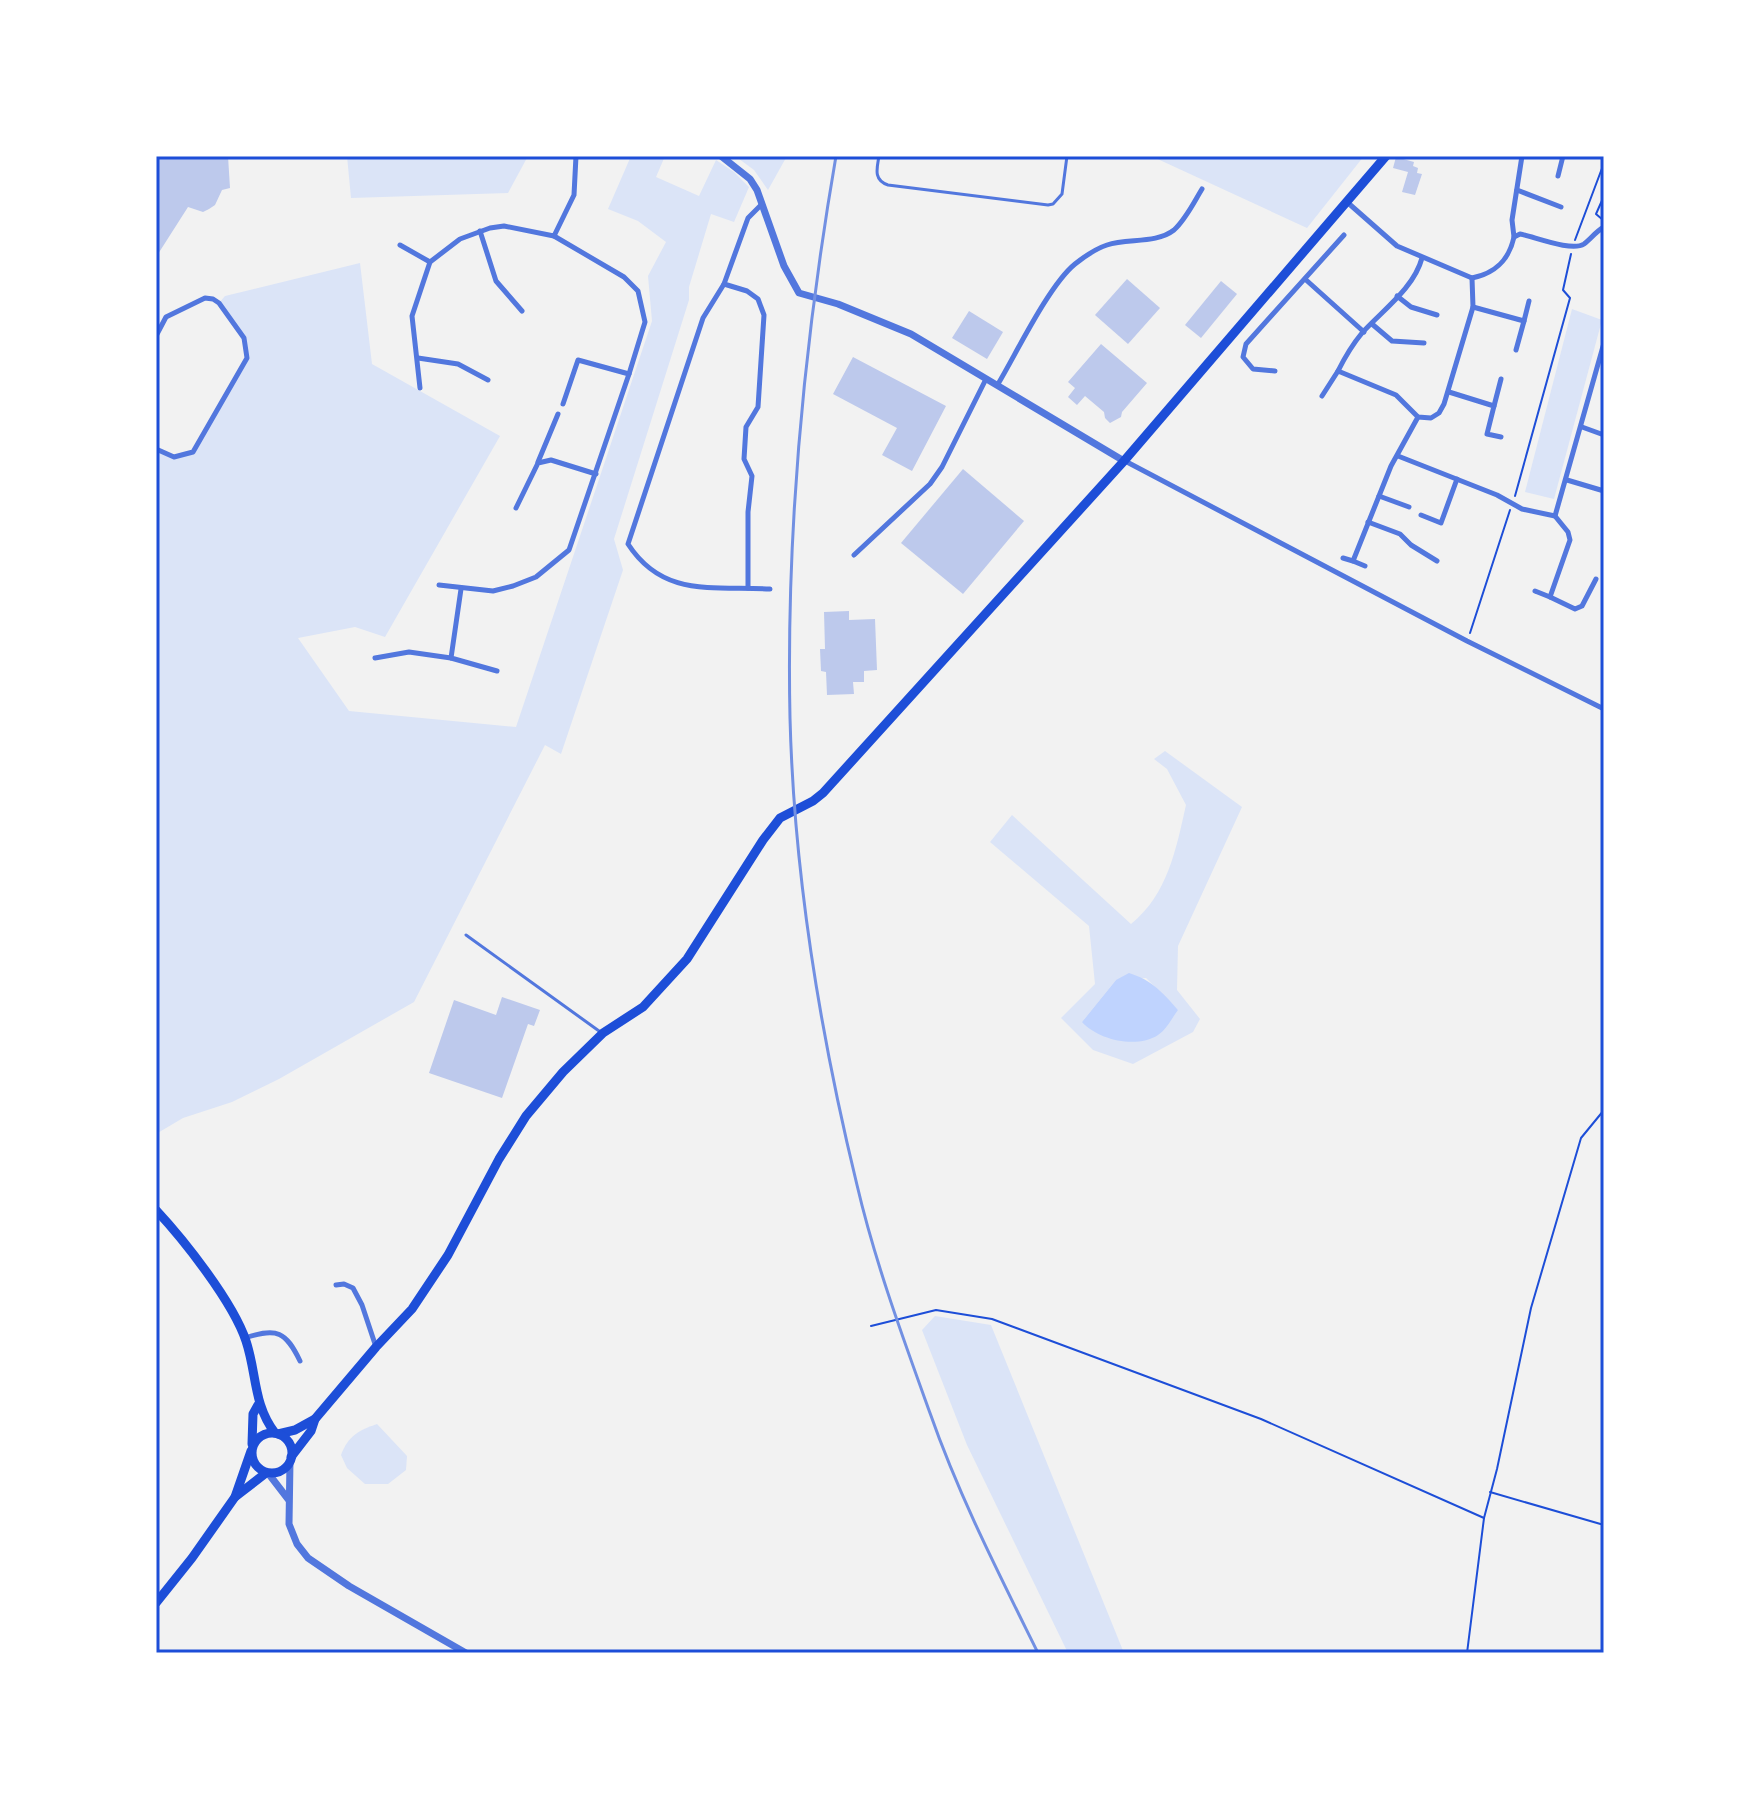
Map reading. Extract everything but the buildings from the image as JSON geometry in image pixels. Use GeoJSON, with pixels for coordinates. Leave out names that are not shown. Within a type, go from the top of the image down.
{"type":"FeatureCollection","features":[{"type":"Feature","properties":{"kind":"main road"},"geometry":{"type":"LineString","coordinates":[[156,1603],[235,1497],[259,1437],[295,1430],[315,1419],[412,1309],[448,1255],[499,1159],[526,1116],[563,1072],[603,1033],[643,1007],[687,959],[763,840],[786,814],[823,793],[1124,461],[1386,156]]}},
{"type":"Feature","properties":{"kind":"main road"},"geometry":{"type":"LineString","coordinates":[[156,1210],[178,1233],[208,1275],[245,1338],[258,1405],[276,1433],[291,1445],[291,1459]]}},
{"type":"Feature","properties":{"kind":"main road"},"geometry":{"type":"LineString","coordinates":[[258,1405],[253,1414],[253,1462],[267,1473]]}},
{"type":"Feature","properties":{"kind":"main road"},"geometry":{"type":"LineString","coordinates":[[235,1497],[267,1473],[281,1471],[311,1431],[315,1419]]}},
{"type":"Feature","properties":{"kind":"street"},"geometry":{"type":"LineString","coordinates":[[554,236],[574,195],[576,156]]}},
{"type":"Feature","properties":{"kind":"street"},"geometry":{"type":"LineString","coordinates":[[721,156],[750,179],[763,203],[784,266],[796,289],[803,295],[838,304],[911,334],[1124,461],[1467,641],[1604,709]]}},
{"type":"Feature","properties":{"kind":"street"},"geometry":{"type":"LineString","coordinates":[[1347,202],[1397,246],[1472,278],[1482,276],[1504,263],[1511,251],[1514,237],[1512,220],[1522,156]]}},
{"type":"Feature","properties":{"kind":"street"},"geometry":{"type":"LineString","coordinates":[[1558,176],[1563,156]]}},
{"type":"Feature","properties":{"kind":"street"},"geometry":{"type":"LineString","coordinates":[[998,384],[1054,290],[1072,266],[1109,245],[1173,231],[1202,189]]}},
{"type":"Feature","properties":{"kind":"street"},"geometry":{"type":"LineString","coordinates":[[1517,190],[1561,207]]}},
{"type":"Feature","properties":{"kind":"street"},"geometry":{"type":"LineString","coordinates":[[763,203],[748,218],[724,284],[703,318],[628,544],[638,560],[655,575],[683,586],[770,589]]}},
{"type":"Feature","properties":{"kind":"street"},"geometry":{"type":"LineString","coordinates":[[420,388],[412,316],[430,262],[460,239],[504,226],[554,236],[624,277],[638,291],[645,322],[569,550],[536,577],[513,586],[493,591],[439,585]]}},
{"type":"Feature","properties":{"kind":"street"},"geometry":{"type":"LineString","coordinates":[[1514,237],[1520,234],[1573,248],[1582,246],[1604,227]]}},
{"type":"Feature","properties":{"kind":"street"},"geometry":{"type":"LineString","coordinates":[[480,231],[496,281],[522,311]]}},
{"type":"Feature","properties":{"kind":"street"},"geometry":{"type":"LineString","coordinates":[[1275,371],[1253,369],[1243,357],[1246,344],[1344,235]]}},
{"type":"Feature","properties":{"kind":"street"},"geometry":{"type":"LineString","coordinates":[[400,245],[430,262]]}},
{"type":"Feature","properties":{"kind":"street"},"geometry":{"type":"LineString","coordinates":[[1322,396],[1350,349],[1397,296],[1419,268],[1422,258]]}},
{"type":"Feature","properties":{"kind":"street"},"geometry":{"type":"LineString","coordinates":[[1305,278],[1364,332]]}},
{"type":"Feature","properties":{"kind":"street"},"geometry":{"type":"LineString","coordinates":[[1338,371],[1396,395],[1418,417],[1431,418],[1439,413],[1449,392],[1473,307],[1472,278]]}},
{"type":"Feature","properties":{"kind":"street"},"geometry":{"type":"LineString","coordinates":[[724,284],[747,291],[758,299],[764,315],[758,407],[746,427],[744,459],[752,476],[748,512],[748,588]]}},
{"type":"Feature","properties":{"kind":"street"},"geometry":{"type":"LineString","coordinates":[[1397,296],[1413,309],[1437,315]]}},
{"type":"Feature","properties":{"kind":"street"},"geometry":{"type":"LineString","coordinates":[[156,336],[166,317],[205,298],[213,299],[244,338],[247,349],[247,358],[193,452],[174,457],[156,449]]}},
{"type":"Feature","properties":{"kind":"street"},"geometry":{"type":"LineString","coordinates":[[1516,350],[1529,301]]}},
{"type":"Feature","properties":{"kind":"street"},"geometry":{"type":"LineString","coordinates":[[1473,307],[1524,321]]}},
{"type":"Feature","properties":{"kind":"street"},"geometry":{"type":"LineString","coordinates":[[1372,324],[1392,341],[1424,343]]}},
{"type":"Feature","properties":{"kind":"street"},"geometry":{"type":"LineString","coordinates":[[1555,516],[1604,343]]}},
{"type":"Feature","properties":{"kind":"street"},"geometry":{"type":"LineString","coordinates":[[418,358],[458,364],[488,380]]}},
{"type":"Feature","properties":{"kind":"street"},"geometry":{"type":"LineString","coordinates":[[563,404],[578,360],[629,374]]}},
{"type":"Feature","properties":{"kind":"street"},"geometry":{"type":"LineString","coordinates":[[854,555],[930,484],[942,467],[987,378]]}},
{"type":"Feature","properties":{"kind":"street"},"geometry":{"type":"LineString","coordinates":[[1501,379],[1487,434],[1501,437]]}},
{"type":"Feature","properties":{"kind":"street"},"geometry":{"type":"LineString","coordinates":[[1449,392],[1494,406]]}},
{"type":"Feature","properties":{"kind":"street"},"geometry":{"type":"LineString","coordinates":[[516,508],[558,414]]}},
{"type":"Feature","properties":{"kind":"street"},"geometry":{"type":"LineString","coordinates":[[1353,561],[1391,466],[1418,417]]}},
{"type":"Feature","properties":{"kind":"street"},"geometry":{"type":"LineString","coordinates":[[1582,427],[1604,435]]}},
{"type":"Feature","properties":{"kind":"street"},"geometry":{"type":"LineString","coordinates":[[1398,456],[1497,495],[1522,509],[1555,516],[1568,532],[1570,540],[1550,597]]}},
{"type":"Feature","properties":{"kind":"street"},"geometry":{"type":"LineString","coordinates":[[538,463],[551,460],[596,474]]}},
{"type":"Feature","properties":{"kind":"street"},"geometry":{"type":"LineString","coordinates":[[1421,515],[1441,523],[1457,479]]}},
{"type":"Feature","properties":{"kind":"street"},"geometry":{"type":"LineString","coordinates":[[1567,480],[1604,491]]}},
{"type":"Feature","properties":{"kind":"street"},"geometry":{"type":"LineString","coordinates":[[1379,496],[1409,507]]}},
{"type":"Feature","properties":{"kind":"street"},"geometry":{"type":"LineString","coordinates":[[1368,522],[1400,534],[1411,545],[1437,561]]}},
{"type":"Feature","properties":{"kind":"street"},"geometry":{"type":"LineString","coordinates":[[1343,558],[1365,566]]}},
{"type":"Feature","properties":{"kind":"street"},"geometry":{"type":"LineString","coordinates":[[1535,591],[1575,609],[1582,606],[1596,579]]}},
{"type":"Feature","properties":{"kind":"street"},"geometry":{"type":"LineString","coordinates":[[451,658],[461,589]]}},
{"type":"Feature","properties":{"kind":"street"},"geometry":{"type":"LineString","coordinates":[[375,658],[409,652],[451,658],[497,671]]}},
{"type":"Feature","properties":{"kind":"street"},"geometry":{"type":"LineString","coordinates":[[336,1285],[353,1288],[376,1347]]}},
{"type":"Feature","properties":{"kind":"street"},"geometry":{"type":"LineString","coordinates":[[245,1338],[272,1332],[284,1336],[300,1361]]}},
{"type":"Feature","properties":{"kind":"street"},"geometry":{"type":"LineString","coordinates":[[291,1459],[289,1524],[297,1544],[308,1558],[349,1586],[466,1653]]}},
{"type":"Feature","properties":{"kind":"street"},"geometry":{"type":"LineString","coordinates":[[267,1473],[277,1481],[288,1499]]}},
{"type":"Feature","properties":{"kind":"lane"},"geometry":{"type":"LineString","coordinates":[[879,156],[877,174],[882,183],[888,185],[1048,205],[1062,194],[1067,156]]}},
{"type":"Feature","properties":{"kind":"lane"},"geometry":{"type":"LineString","coordinates":[[466,935],[603,1033]]}},
{"type":"Feature","properties":{"kind":"path"},"geometry":{"type":"LineString","coordinates":[[1467,641],[1524,468],[1570,298],[1563,290],[1564,275],[1604,163]]}},
{"type":"Feature","properties":{"kind":"path"},"geometry":{"type":"LineString","coordinates":[[1604,196],[1596,214],[1604,221]]}},
{"type":"Feature","properties":{"kind":"path"},"geometry":{"type":"LineString","coordinates":[[1467,1653],[1484,1518],[1531,1308],[1581,1138],[1604,1110]]}},
{"type":"Feature","properties":{"kind":"path"},"geometry":{"type":"LineString","coordinates":[[871,1326],[936,1310],[992,1319],[1261,1419],[1484,1518]]}},
{"type":"Feature","properties":{"kind":"path"},"geometry":{"type":"LineString","coordinates":[[1490,1492],[1604,1525]]}},
{"type":"Feature","properties":{"kind":"shaded area"},"geometry":{"type":"Polygon","coordinates":[[[347,156],[528,156],[508,193],[351,198],[347,156]]]}},
{"type":"Feature","properties":{"kind":"shaded area"},"geometry":{"type":"Polygon","coordinates":[[[631,156],[665,156],[656,177],[699,196],[716,160],[749,187],[734,222],[711,214],[689,287],[689,300],[614,539],[623,570],[561,754],[545,745],[414,1002],[279,1079],[232,1102],[183,1118],[156,1134],[156,449],[174,457],[193,452],[246,358],[244,338],[219,303],[225,296],[360,263],[372,364],[500,436],[385,637],[355,627],[298,638],[349,711],[516,727],[652,321],[648,276],[666,242],[638,221],[608,209],[631,156]]]}},
{"type":"Feature","properties":{"kind":"shaded area"},"geometry":{"type":"Polygon","coordinates":[[[735,156],[787,156],[768,190],[754,170],[735,156]]]}},
{"type":"Feature","properties":{"kind":"shaded area"},"geometry":{"type":"Polygon","coordinates":[[[1151,156],[1364,156],[1307,228],[1151,156]]]}},
{"type":"Feature","properties":{"kind":"shaded area"},"geometry":{"type":"Polygon","coordinates":[[[1572,309],[1602,320],[1554,499],[1525,492],[1572,309]]]}},
{"type":"Feature","properties":{"kind":"shaded area"},"geometry":{"type":"Polygon","coordinates":[[[1165,751],[1242,807],[1178,946],[1177,990],[1200,1019],[1193,1032],[1133,1064],[1093,1050],[1061,1018],[1095,984],[1089,926],[990,842],[1012,815],[1131,924],[1154,899],[1169,870],[1186,805],[1167,769],[1154,759],[1165,751]],[[1146,978],[1116,980],[1082,1022],[1178,1010],[1146,978]]]}},
{"type":"Feature","properties":{"kind":"shaded area"},"geometry":{"type":"Polygon","coordinates":[[[935,1316],[991,1325],[1124,1653],[1068,1653],[967,1445],[922,1330],[935,1316]]]}},
{"type":"Feature","properties":{"kind":"shaded area"},"geometry":{"type":"Polygon","coordinates":[[[377,1424],[407,1456],[406,1470],[388,1484],[365,1484],[347,1468],[341,1455],[355,1435],[377,1424]]]}},
{"type":"Feature","properties":{"kind":"water"},"geometry":{"type":"Polygon","coordinates":[[[1129,973],[1151,983],[1178,1010],[1158,1035],[1129,1042],[1098,1034],[1082,1022],[1116,980],[1129,973]]]}},
{"type":"Feature","properties":{"kind":"railway"},"geometry":{"type":"LineString","coordinates":[[836,156],[806,366],[794,506],[790,718],[803,895],[831,1070],[864,1214],[881,1271],[941,1444],[980,1534],[1038,1653]]}}]}
